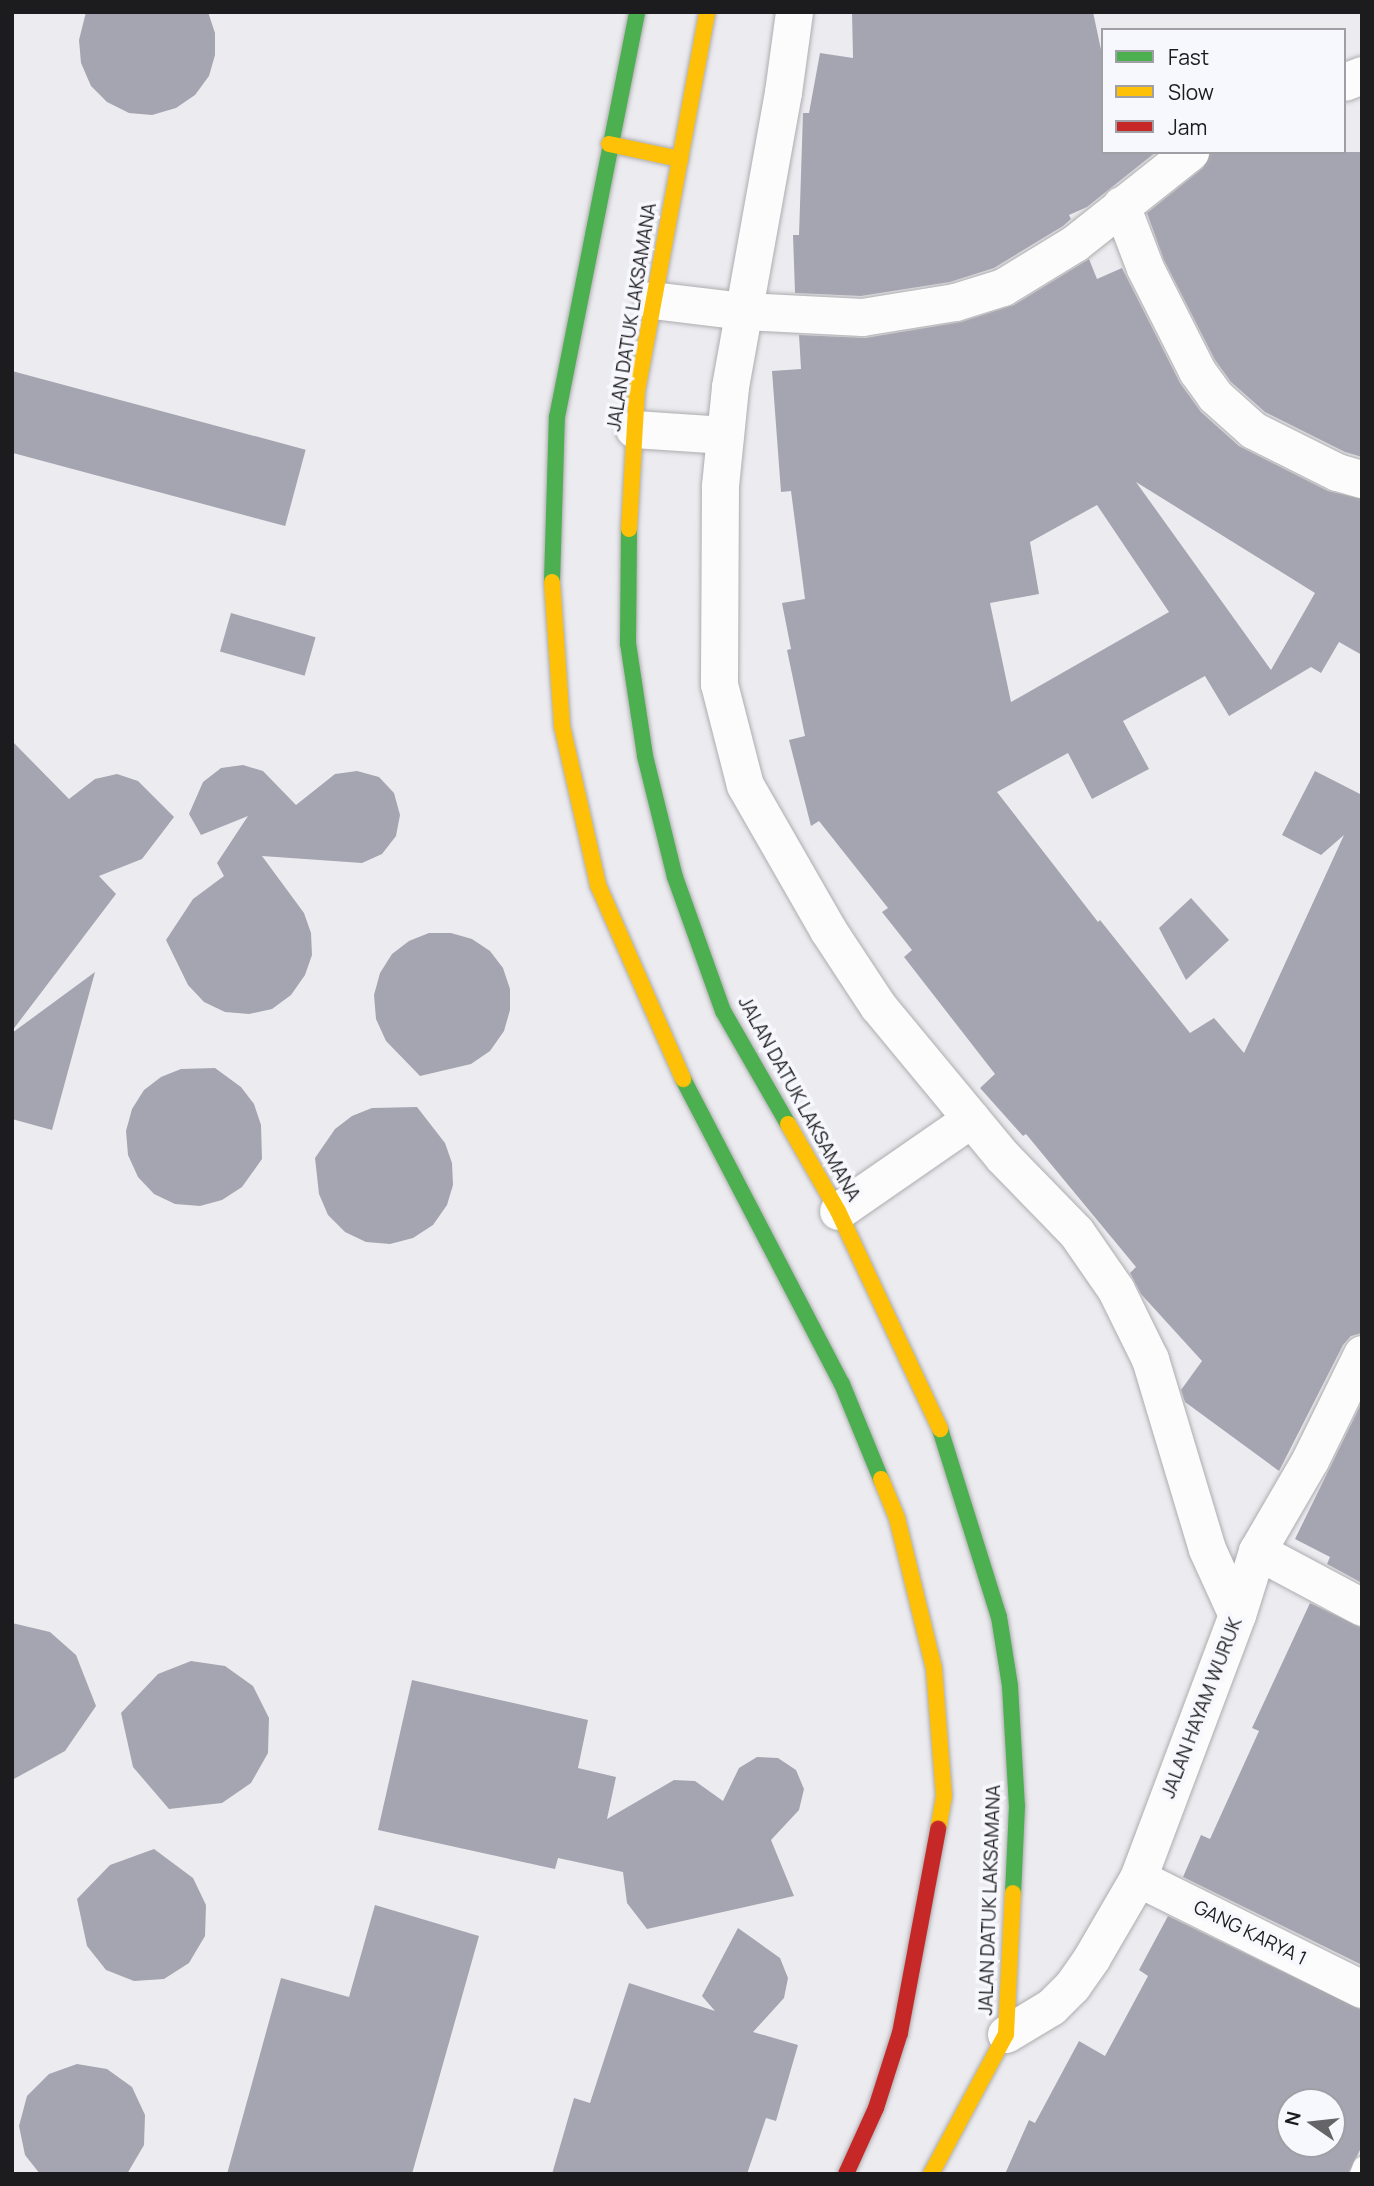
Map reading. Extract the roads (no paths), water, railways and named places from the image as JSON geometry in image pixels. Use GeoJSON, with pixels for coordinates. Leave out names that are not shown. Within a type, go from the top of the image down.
{"type":"FeatureCollection","features":[{"type":"Feature","properties":{"kind":"highway"},"geometry":{"type":"LineString","coordinates":[[637,12],[557,417],[551,600],[562,726],[598,885],[668,1050],[842,1384],[897,1518],[934,1668],[943,1796],[921,1931],[900,2033],[876,2108],[846,2174]]}},
{"type":"Feature","properties":{"kind":"highway","name":"JALAN DATUK LAKSAMANA"},"geometry":{"type":"LineString","coordinates":[[707,12],[652,300],[634,429],[629,497],[628,643],[645,756],[675,877],[723,1011],[838,1211],[947,1445],[999,1617],[1010,1686],[1017,1806],[1006,2034],[931,2174]]}},
{"type":"Feature","properties":{"kind":"highway"},"geometry":{"type":"LineString","coordinates":[[609,144],[680,159]]}},
{"type":"Feature","properties":{"kind":"street"},"geometry":{"type":"LineString","coordinates":[[794,12],[783,92],[744,311],[720,486],[719,684],[745,785],[828,930],[878,1006],[971,1119],[1076,1233],[1116,1290],[1150,1359],[1207,1549],[1237,1615]]}},
{"type":"Feature","properties":{"kind":"street"},"geometry":{"type":"LineString","coordinates":[[652,300],[744,311],[862,317],[954,302],[1003,287],[1075,243],[1187,154]]}},
{"type":"Feature","properties":{"kind":"street"},"geometry":{"type":"LineString","coordinates":[[1121,205],[1145,268],[1197,371],[1215,396],[1253,430],[1337,472],[1362,479]]}},
{"type":"Feature","properties":{"kind":"street"},"geometry":{"type":"LineString","coordinates":[[634,429],[725,435]]}},
{"type":"Feature","properties":{"kind":"street"},"geometry":{"type":"LineString","coordinates":[[838,1211],[971,1119]]}},
{"type":"Feature","properties":{"kind":"street","name":"JALAN HAYAM WURUK"},"geometry":{"type":"LineString","coordinates":[[1006,2034],[1051,2007],[1072,1986],[1093,1957],[1138,1878],[1237,1615],[1257,1551],[1310,1460],[1362,1354]]}},
{"type":"Feature","properties":{"kind":"street"},"geometry":{"type":"LineString","coordinates":[[1257,1551],[1362,1607]]}},
{"type":"Feature","properties":{"kind":"street","name":"GANG KARYA 1"},"geometry":{"type":"LineString","coordinates":[[1138,1878],[1362,1989]]}},
{"type":"Feature","properties":{"kind":"lane"},"geometry":{"type":"LineString","coordinates":[[1359,2174],[1362,2166]]}}]}
